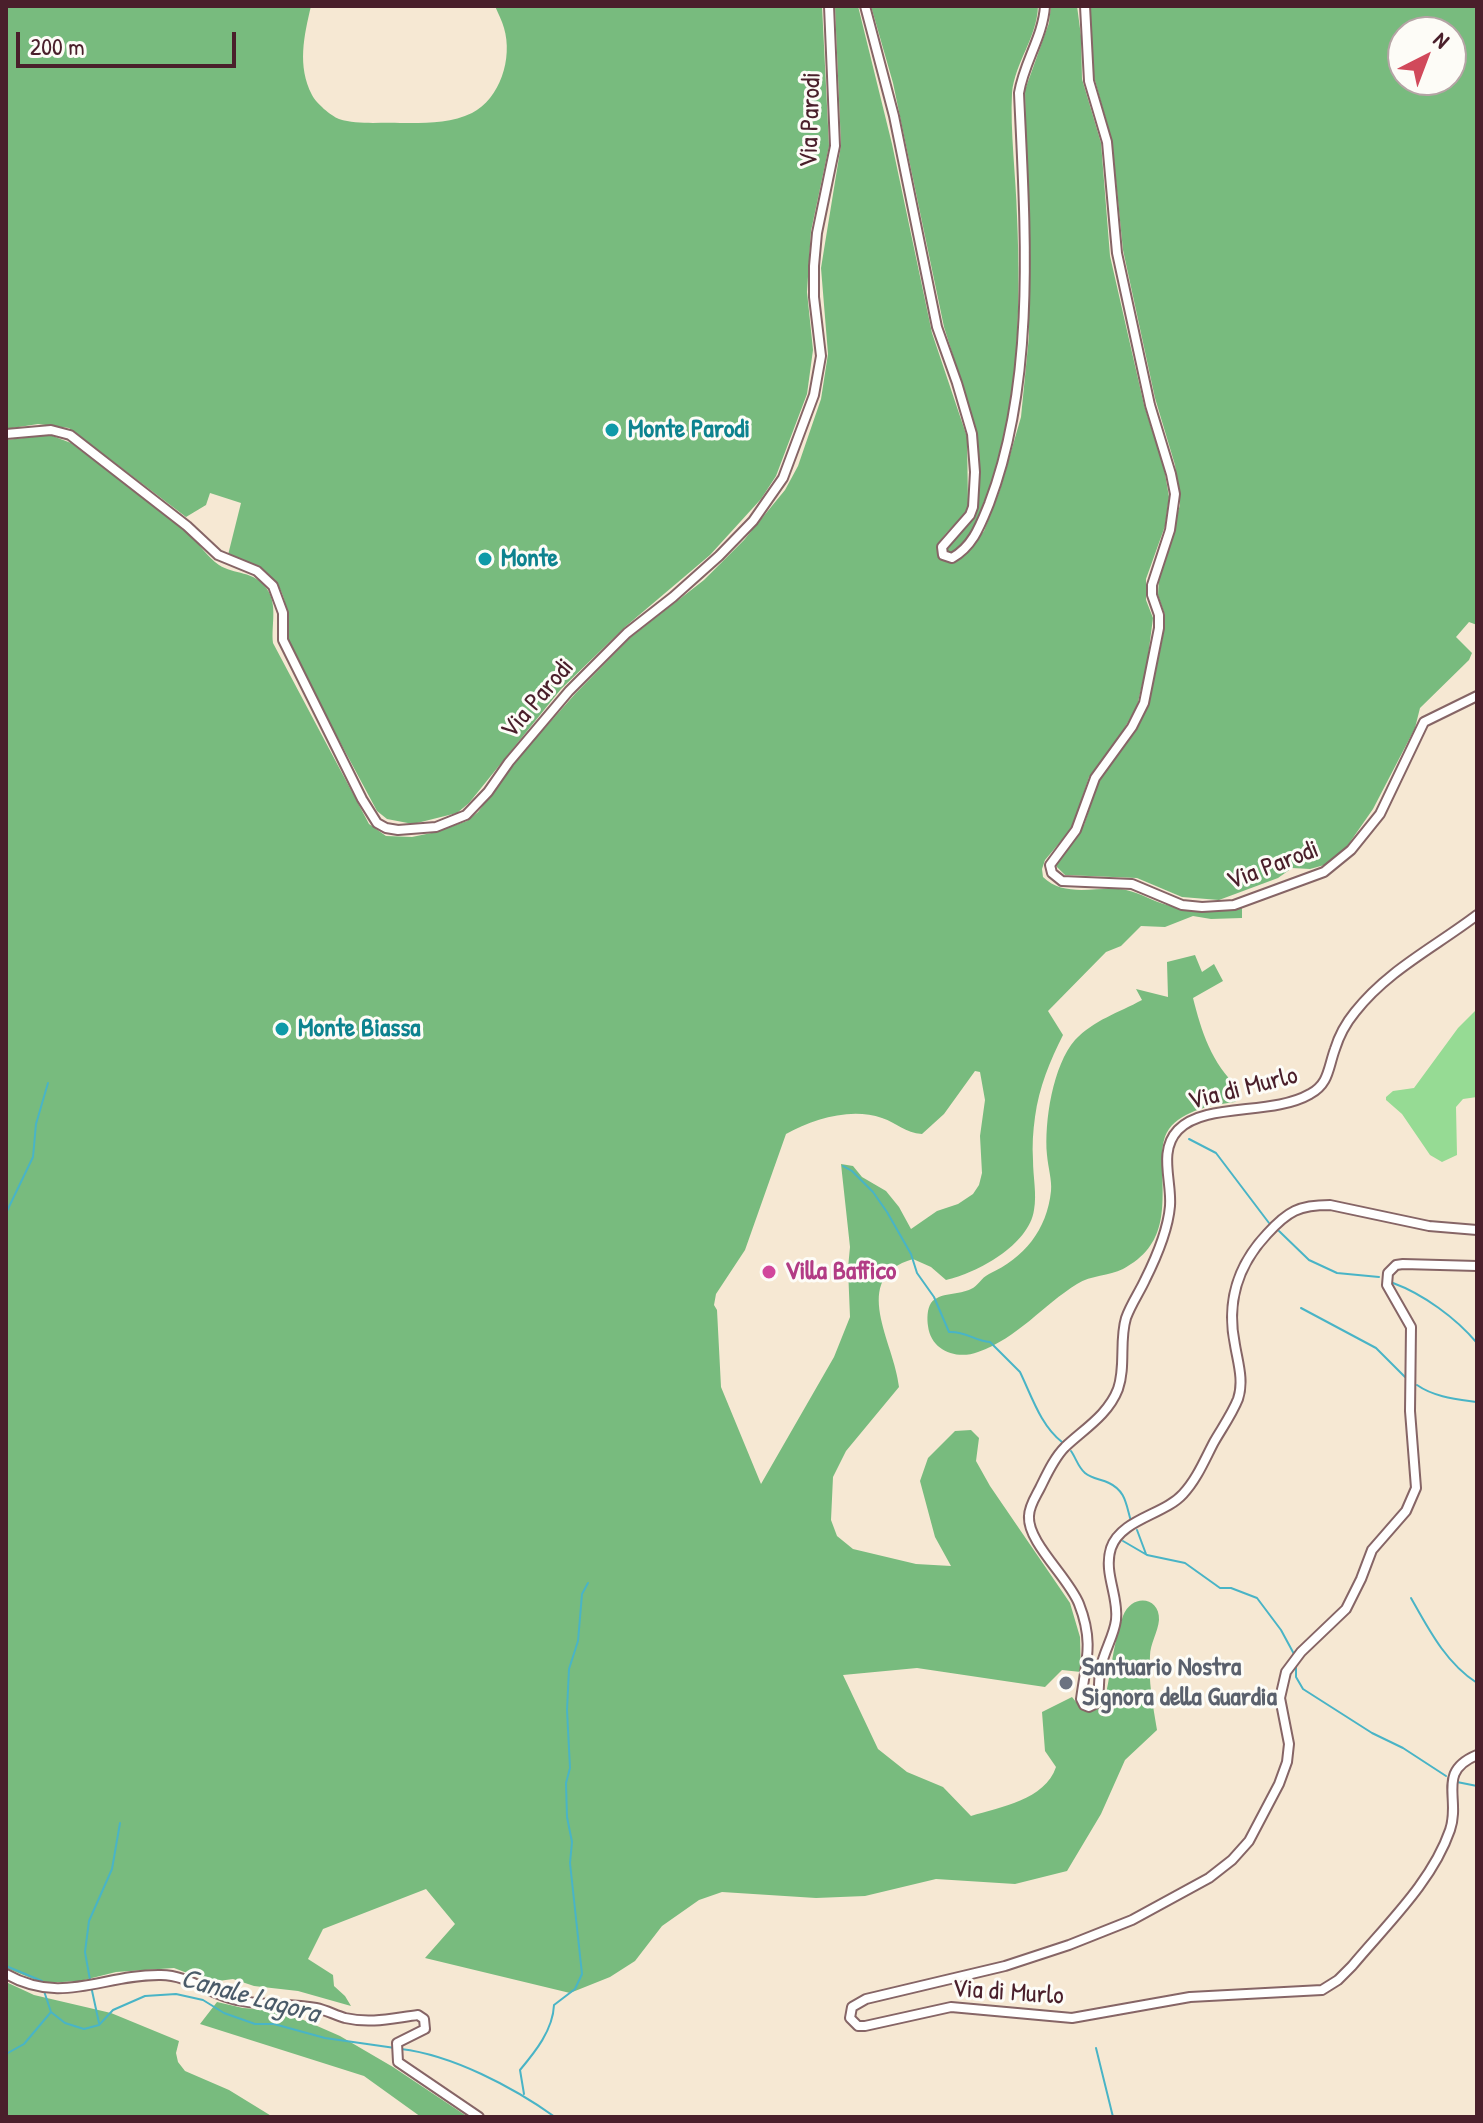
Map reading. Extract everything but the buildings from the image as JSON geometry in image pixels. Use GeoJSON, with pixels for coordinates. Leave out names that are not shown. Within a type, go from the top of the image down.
{"type":"FeatureCollection","features":[{"type":"Feature","properties":{"kind":"street","name":"Via Parodi"},"geometry":{"type":"LineString","coordinates":[[6,434],[51,430],[70,435],[187,526],[218,555],[257,571],[273,586],[283,613],[284,644],[377,823],[386,828],[413,830],[436,827],[466,815],[569,691],[627,633],[719,556],[753,521],[783,478],[814,395],[821,356],[814,297],[814,266],[817,233],[835,146],[829,6]]}},
{"type":"Feature","properties":{"kind":"street"},"geometry":{"type":"LineString","coordinates":[[865,6],[894,116],[937,327],[972,434],[975,472],[973,507],[970,515],[942,547],[943,555],[952,558],[968,545],[979,529],[994,490],[1014,418],[1022,337],[1023,223],[1019,93],[1022,75],[1041,28],[1045,6]]}},
{"type":"Feature","properties":{"kind":"street","name":"Via Parodi"},"geometry":{"type":"LineString","coordinates":[[1085,6],[1089,81],[1107,142],[1117,253],[1150,405],[1175,494],[1170,530],[1152,585],[1159,628],[1144,703],[1132,727],[1095,778],[1076,830],[1050,865],[1052,873],[1062,881],[1132,884],[1182,905],[1202,907],[1234,905],[1324,872],[1351,850],[1380,814],[1424,722],[1477,696]]}},
{"type":"Feature","properties":{"kind":"street","name":"Via di Murlo"},"geometry":{"type":"LineString","coordinates":[[1477,915],[1392,973],[1374,989],[1345,1025],[1325,1082],[1306,1097],[1276,1107],[1218,1113],[1195,1119],[1180,1128],[1170,1141],[1167,1163],[1170,1209],[1151,1267],[1127,1314],[1119,1385],[1102,1414],[1059,1454],[1035,1497],[1029,1517],[1036,1539],[1069,1585],[1082,1613],[1089,1651],[1082,1702],[1089,1707],[1097,1703],[1099,1674],[1116,1621],[1109,1565],[1115,1541],[1129,1527],[1184,1493],[1236,1404],[1241,1375],[1231,1328],[1231,1301],[1246,1260],[1272,1229],[1296,1210],[1317,1205],[1429,1226],[1477,1230]]}},
{"type":"Feature","properties":{"kind":"street","name":"Via di Murlo"},"geometry":{"type":"LineString","coordinates":[[1477,1266],[1403,1264],[1396,1265],[1388,1273],[1387,1285],[1411,1327],[1410,1411],[1416,1488],[1406,1511],[1372,1550],[1346,1609],[1289,1665],[1281,1688],[1289,1753],[1279,1784],[1249,1841],[1232,1860],[1209,1878],[1132,1920],[1005,1966],[860,2001],[850,2011],[852,2022],[865,2026],[951,2007],[1072,2018],[1190,1997],[1322,1990],[1352,1966],[1435,1865],[1452,1826],[1454,1774],[1461,1763],[1477,1755]]}},
{"type":"Feature","properties":{"kind":"street"},"geometry":{"type":"LineString","coordinates":[[6,1974],[39,1988],[76,1989],[121,1978],[166,1975],[237,2000],[315,2008],[370,2020],[389,2021],[418,2015],[424,2019],[423,2031],[397,2043],[398,2062],[479,2117]]}},
{"type":"Feature","properties":{"kind":"green space"},"geometry":{"type":"Polygon","coordinates":[[[6,6],[311,6],[303,62],[307,84],[317,102],[332,115],[346,121],[409,123],[464,117],[482,107],[490,98],[502,76],[507,52],[504,28],[495,6],[822,6],[829,146],[811,231],[807,292],[813,350],[807,394],[776,476],[761,499],[710,555],[625,627],[561,689],[469,803],[457,813],[413,824],[387,819],[377,811],[288,645],[286,607],[278,586],[258,567],[228,555],[241,503],[210,493],[206,505],[186,517],[69,428],[38,424],[6,429],[6,6]]]}},
{"type":"Feature","properties":{"kind":"green space"},"geometry":{"type":"Polygon","coordinates":[[[835,6],[858,6],[892,144],[932,333],[967,437],[968,506],[944,536],[938,549],[938,557],[951,563],[967,553],[984,531],[1000,490],[1021,417],[1029,336],[1025,90],[1049,23],[1051,6],[1077,6],[1082,79],[1101,143],[1110,256],[1144,405],[1164,468],[1169,497],[1165,526],[1146,579],[1146,600],[1153,618],[1137,706],[1120,736],[1089,777],[1072,828],[1045,860],[1043,877],[1061,888],[1126,890],[1162,904],[1186,909],[1242,907],[1242,918],[1193,916],[1165,927],[1141,926],[1121,946],[1106,952],[1048,1011],[1063,1035],[1046,1074],[1037,1106],[1033,1144],[1035,1204],[1030,1223],[1000,1256],[972,1271],[946,1280],[931,1267],[913,1259],[894,1268],[883,1281],[879,1296],[880,1314],[899,1387],[846,1451],[833,1477],[831,1520],[837,1536],[853,1549],[916,1564],[951,1566],[935,1537],[920,1481],[928,1458],[955,1431],[971,1430],[979,1438],[976,1461],[990,1486],[1070,1603],[1080,1637],[1081,1672],[1062,1670],[1045,1687],[917,1668],[843,1675],[878,1749],[907,1772],[943,1787],[971,1816],[1032,1795],[1050,1778],[1056,1767],[1045,1751],[1042,1712],[1072,1697],[1089,1712],[1103,1707],[1123,1616],[1133,1604],[1145,1601],[1155,1606],[1159,1620],[1151,1647],[1150,1665],[1157,1730],[1125,1760],[1101,1814],[1067,1871],[1015,1884],[936,1879],[865,1896],[816,1898],[722,1892],[699,1900],[662,1926],[635,1961],[610,1977],[570,1993],[425,1958],[455,1924],[426,1889],[323,1929],[308,1959],[333,1975],[334,1986],[351,2006],[298,1991],[254,1986],[233,1979],[211,1982],[174,1968],[116,1972],[80,1981],[43,1983],[6,1968],[6,440],[50,435],[71,443],[175,522],[219,565],[262,583],[272,602],[273,643],[369,824],[386,836],[412,837],[436,832],[467,821],[478,812],[521,755],[575,694],[631,637],[704,580],[744,540],[785,490],[798,466],[821,399],[828,354],[821,268],[841,145],[835,6]],[[975,1071],[944,1114],[922,1134],[882,1118],[845,1114],[820,1119],[786,1134],[745,1250],[716,1294],[714,1305],[717,1310],[721,1387],[761,1484],[834,1357],[850,1317],[850,1247],[841,1164],[853,1166],[862,1177],[886,1191],[911,1229],[937,1211],[958,1204],[973,1194],[982,1173],[980,1136],[985,1100],[980,1072],[975,1071]]]}},
{"type":"Feature","properties":{"kind":"green space"},"geometry":{"type":"Polygon","coordinates":[[[871,6],[1038,6],[1034,29],[1017,71],[1012,93],[1018,323],[1011,395],[997,465],[980,515],[969,538],[950,554],[946,548],[976,512],[978,445],[974,422],[944,327],[893,83],[871,6]]]}},
{"type":"Feature","properties":{"kind":"green space"},"geometry":{"type":"Polygon","coordinates":[[[1090,6],[1477,6],[1477,625],[1469,622],[1456,637],[1472,653],[1469,660],[1420,708],[1415,728],[1373,809],[1341,855],[1328,864],[1310,869],[1292,868],[1278,878],[1219,900],[1182,897],[1137,878],[1065,875],[1056,866],[1084,825],[1099,781],[1136,731],[1149,703],[1165,615],[1158,595],[1159,577],[1180,505],[1175,465],[1155,398],[1123,250],[1112,141],[1094,77],[1090,6]]]}},
{"type":"Feature","properties":{"kind":"green space"},"geometry":{"type":"Polygon","coordinates":[[[1195,955],[1202,972],[1214,964],[1223,981],[1193,998],[1209,1046],[1221,1068],[1238,1087],[1239,1096],[1235,1102],[1208,1107],[1182,1117],[1167,1133],[1162,1150],[1160,1224],[1148,1249],[1123,1269],[1077,1284],[992,1346],[962,1355],[946,1351],[930,1335],[928,1314],[931,1303],[939,1297],[971,1289],[1013,1260],[1032,1241],[1045,1218],[1051,1191],[1046,1142],[1049,1111],[1056,1079],[1067,1051],[1090,1027],[1142,1000],[1136,989],[1168,997],[1167,962],[1195,955]]]}},
{"type":"Feature","properties":{"kind":"green space"},"geometry":{"type":"Polygon","coordinates":[[[1477,1009],[1477,1097],[1463,1099],[1456,1107],[1457,1155],[1442,1162],[1430,1155],[1402,1114],[1386,1097],[1393,1091],[1414,1088],[1458,1028],[1477,1009]]]}},
{"type":"Feature","properties":{"kind":"green space"},"geometry":{"type":"Polygon","coordinates":[[[6,1982],[34,1995],[111,2013],[179,2041],[176,2053],[185,2071],[229,2090],[273,2117],[6,2117],[6,1982]]]}},
{"type":"Feature","properties":{"kind":"green space"},"geometry":{"type":"Polygon","coordinates":[[[217,2002],[243,2008],[283,2011],[340,2036],[468,2117],[421,2117],[364,2076],[200,2024],[217,2002]]]}},
{"type":"Feature","properties":{"kind":"waterway"},"geometry":{"type":"LineString","coordinates":[[6,1213],[33,1157],[36,1124],[48,1083]]}},
{"type":"Feature","properties":{"kind":"waterway"},"geometry":{"type":"LineString","coordinates":[[1189,1139],[1216,1153],[1269,1223]]}},
{"type":"Feature","properties":{"kind":"waterway"},"geometry":{"type":"LineString","coordinates":[[843,1166],[873,1192],[887,1212],[911,1254],[917,1273],[934,1297],[949,1332],[990,1342],[1020,1372],[1043,1419],[1062,1442]]}},
{"type":"Feature","properties":{"kind":"waterway"},"geometry":{"type":"LineString","coordinates":[[1279,1231],[1309,1260],[1337,1273],[1379,1277]]}},
{"type":"Feature","properties":{"kind":"waterway"},"geometry":{"type":"LineString","coordinates":[[1393,1283],[1438,1308],[1477,1343]]}},
{"type":"Feature","properties":{"kind":"waterway"},"geometry":{"type":"LineString","coordinates":[[1301,1308],[1376,1348],[1405,1377]]}},
{"type":"Feature","properties":{"kind":"waterway"},"geometry":{"type":"LineString","coordinates":[[1417,1385],[1438,1395],[1477,1402]]}},
{"type":"Feature","properties":{"kind":"waterway"},"geometry":{"type":"LineString","coordinates":[[1071,1451],[1085,1473],[1119,1490],[1131,1521]]}},
{"type":"Feature","properties":{"kind":"waterway"},"geometry":{"type":"LineString","coordinates":[[1137,1530],[1146,1554]]}},
{"type":"Feature","properties":{"kind":"waterway"},"geometry":{"type":"LineString","coordinates":[[1123,1541],[1147,1555],[1185,1563],[1220,1588],[1231,1588],[1257,1598],[1294,1654]]}},
{"type":"Feature","properties":{"kind":"waterway"},"geometry":{"type":"LineString","coordinates":[[524,2094],[520,2070],[547,2032],[554,2005],[575,1989],[582,1974],[570,1863],[572,1842],[567,1817],[566,1783],[570,1768],[567,1710],[569,1669],[578,1641],[582,1594],[588,1583]]}},
{"type":"Feature","properties":{"kind":"waterway"},"geometry":{"type":"LineString","coordinates":[[1411,1598],[1447,1656],[1477,1683]]}},
{"type":"Feature","properties":{"kind":"waterway"},"geometry":{"type":"LineString","coordinates":[[1296,1666],[1296,1677],[1303,1689],[1446,1776]]}},
{"type":"Feature","properties":{"kind":"waterway"},"geometry":{"type":"LineString","coordinates":[[1457,1782],[1477,1786]]}},
{"type":"Feature","properties":{"kind":"waterway"},"geometry":{"type":"LineString","coordinates":[[90,1980],[85,1952],[89,1921],[112,1869],[120,1823]]}},
{"type":"Feature","properties":{"kind":"waterway","name":"Canale Lagora"},"geometry":{"type":"LineString","coordinates":[[6,1966],[42,1981],[42,1985]]}},
{"type":"Feature","properties":{"kind":"waterway"},"geometry":{"type":"LineString","coordinates":[[91,1986],[99,2023]]}},
{"type":"Feature","properties":{"kind":"waterway","name":"Canale Lagora"},"geometry":{"type":"LineString","coordinates":[[44,1991],[51,2012],[65,2023],[84,2029],[99,2025],[113,2010],[145,1996],[176,1994],[203,2000],[224,2013],[255,2024],[274,2024],[325,2038],[395,2048]]}},
{"type":"Feature","properties":{"kind":"waterway"},"geometry":{"type":"LineString","coordinates":[[6,2054],[24,2044],[51,2012]]}},
{"type":"Feature","properties":{"kind":"waterway"},"geometry":{"type":"LineString","coordinates":[[1096,2048],[1113,2117]]}},
{"type":"Feature","properties":{"kind":"waterway","name":"Canale Lagora"},"geometry":{"type":"LineString","coordinates":[[401,2049],[461,2065],[555,2117]]}},
{"type":"Feature","properties":{"kind":"place","name":"Monte Parodi"},"geometry":{"type":"Point","coordinates":[612,430]}},
{"type":"Feature","properties":{"kind":"place","name":"Monte"},"geometry":{"type":"Point","coordinates":[485,559]}},
{"type":"Feature","properties":{"kind":"place","name":"Monte Biassa"},"geometry":{"type":"Point","coordinates":[282,1029]}},
{"type":"Feature","properties":{"kind":"place","name":"Villa Baffico"},"geometry":{"type":"Point","coordinates":[769,1272]}},
{"type":"Feature","properties":{"kind":"place","name":"Santuario Nostra Signora della Guardia"},"geometry":{"type":"Point","coordinates":[1066,1683]}}]}
